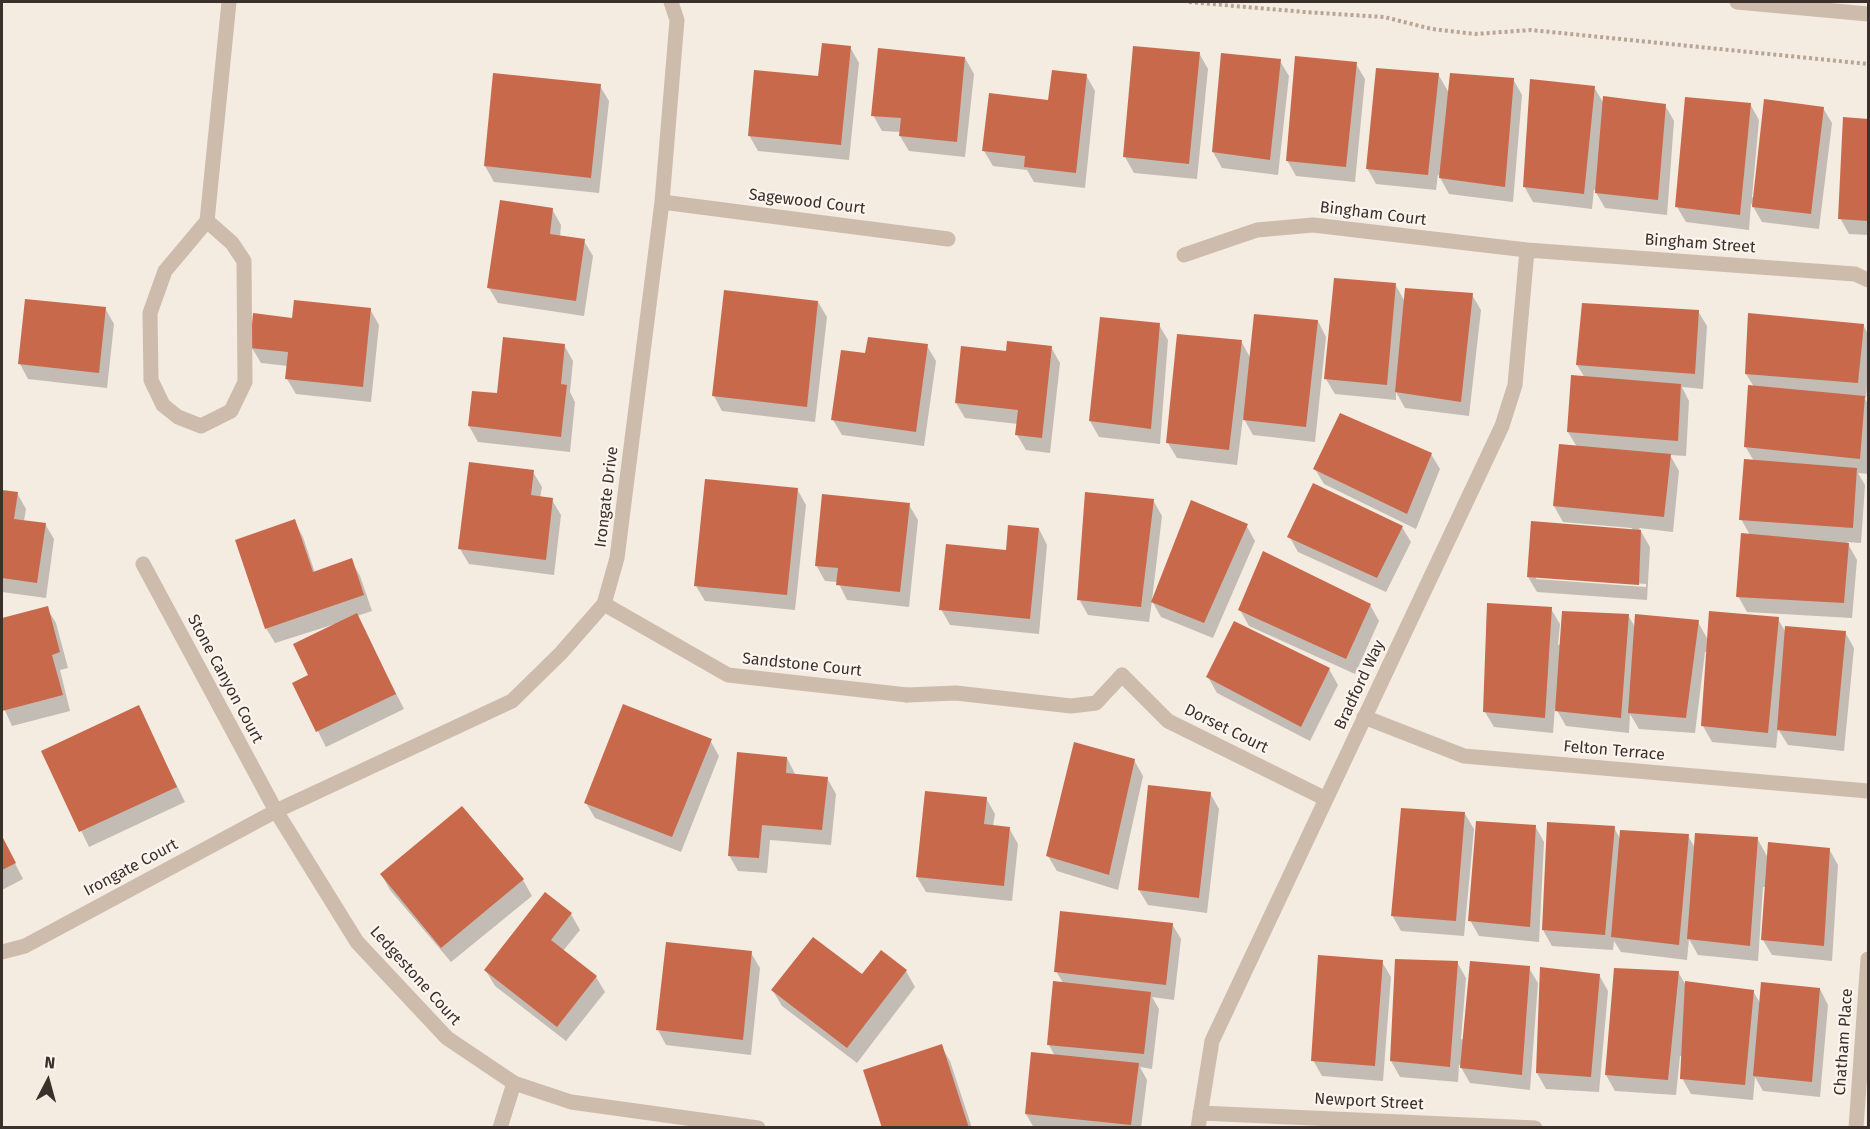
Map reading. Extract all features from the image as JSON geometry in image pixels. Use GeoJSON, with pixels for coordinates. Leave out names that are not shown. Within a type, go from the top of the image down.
{"type":"FeatureCollection","features":[{"type":"Feature","properties":{"kind":"street"},"geometry":{"type":"LineString","coordinates":[[207,221],[232,243],[244,261],[245,382],[231,411],[201,426],[178,417],[163,405],[151,380],[150,313],[165,271],[207,221],[229,2]]}},
{"type":"Feature","properties":{"kind":"street","name":"Irongate Drive"},"geometry":{"type":"LineString","coordinates":[[276,811],[512,701],[561,653],[604,604],[617,558],[662,202],[677,20],[671,2]]}},
{"type":"Feature","properties":{"kind":"street"},"geometry":{"type":"LineString","coordinates":[[1737,2],[1869,14]]}},
{"type":"Feature","properties":{"kind":"street","name":"Sagewood Court"},"geometry":{"type":"LineString","coordinates":[[662,202],[948,238]]}},
{"type":"Feature","properties":{"kind":"street","name":"Bingham Court"},"geometry":{"type":"LineString","coordinates":[[1184,255],[1257,230],[1313,225],[1527,250]]}},
{"type":"Feature","properties":{"kind":"street","name":"Bingham Street"},"geometry":{"type":"LineString","coordinates":[[1527,250],[1844,273],[1855,274],[1869,280]]}},
{"type":"Feature","properties":{"kind":"street","name":"Bradford Way"},"geometry":{"type":"LineString","coordinates":[[1199,1120],[1212,1041],[1502,426],[1515,386],[1527,250]]}},
{"type":"Feature","properties":{"kind":"street","name":"Stone Canyon Court"},"geometry":{"type":"LineString","coordinates":[[143,564],[276,811]]}},
{"type":"Feature","properties":{"kind":"street","name":"Sandstone Court"},"geometry":{"type":"LineString","coordinates":[[604,604],[728,675],[907,694],[956,693],[1071,706],[1096,703],[1122,675]]}},
{"type":"Feature","properties":{"kind":"street","name":"Dorset Court"},"geometry":{"type":"LineString","coordinates":[[1122,675],[1168,721],[1326,799]]}},
{"type":"Feature","properties":{"kind":"street","name":"Felton Terrace"},"geometry":{"type":"LineString","coordinates":[[1364,717],[1464,756],[1869,790]]}},
{"type":"Feature","properties":{"kind":"street","name":"Irongate Court"},"geometry":{"type":"LineString","coordinates":[[2,952],[25,946],[276,811]]}},
{"type":"Feature","properties":{"kind":"street","name":"Ledgestone Court"},"geometry":{"type":"LineString","coordinates":[[276,811],[357,942],[447,1038],[514,1083],[571,1102],[758,1128]]}},
{"type":"Feature","properties":{"kind":"street","name":"Chatham Place"},"geometry":{"type":"LineString","coordinates":[[1856,1128],[1869,959]]}},
{"type":"Feature","properties":{"kind":"street"},"geometry":{"type":"LineString","coordinates":[[500,1128],[514,1083]]}},
{"type":"Feature","properties":{"kind":"street","name":"Newport Street"},"geometry":{"type":"LineString","coordinates":[[1199,1120],[1535,1128]]}},
{"type":"Feature","properties":{"kind":"path"},"geometry":{"type":"LineString","coordinates":[[1188,2],[1384,17],[1432,29],[1475,34],[1531,30],[1869,64]]}},
{"type":"Feature","properties":{"kind":"building"},"geometry":{"type":"Polygon","coordinates":[[[822,43],[851,46],[841,145],[748,136],[754,70],[818,76],[822,43]]]}},
{"type":"Feature","properties":{"kind":"building"},"geometry":{"type":"Polygon","coordinates":[[[1133,46],[1200,52],[1189,164],[1123,157],[1133,46]]]}},
{"type":"Feature","properties":{"kind":"building"},"geometry":{"type":"Polygon","coordinates":[[[878,48],[965,57],[957,142],[899,136],[901,118],[871,116],[878,48]]]}},
{"type":"Feature","properties":{"kind":"building"},"geometry":{"type":"Polygon","coordinates":[[[1221,53],[1281,59],[1270,160],[1212,152],[1221,53]]]}},
{"type":"Feature","properties":{"kind":"building"},"geometry":{"type":"Polygon","coordinates":[[[1295,56],[1357,62],[1346,167],[1286,161],[1295,56]]]}},
{"type":"Feature","properties":{"kind":"building"},"geometry":{"type":"Polygon","coordinates":[[[1376,68],[1439,73],[1428,175],[1366,169],[1376,68]]]}},
{"type":"Feature","properties":{"kind":"building"},"geometry":{"type":"Polygon","coordinates":[[[1052,70],[1087,74],[1076,173],[1024,167],[1025,156],[982,151],[989,93],[1048,100],[1052,70]]]}},
{"type":"Feature","properties":{"kind":"building"},"geometry":{"type":"Polygon","coordinates":[[[493,73],[601,84],[591,178],[484,166],[493,73]]]}},
{"type":"Feature","properties":{"kind":"building"},"geometry":{"type":"Polygon","coordinates":[[[1450,73],[1514,78],[1505,187],[1439,178],[1450,73]]]}},
{"type":"Feature","properties":{"kind":"building"},"geometry":{"type":"Polygon","coordinates":[[[1530,79],[1595,86],[1584,194],[1523,187],[1530,79]]]}},
{"type":"Feature","properties":{"kind":"building"},"geometry":{"type":"Polygon","coordinates":[[[1603,96],[1666,104],[1658,200],[1595,193],[1603,96]]]}},
{"type":"Feature","properties":{"kind":"building"},"geometry":{"type":"Polygon","coordinates":[[[1685,97],[1751,103],[1740,215],[1675,207],[1685,97]]]}},
{"type":"Feature","properties":{"kind":"building"},"geometry":{"type":"Polygon","coordinates":[[[1764,99],[1824,107],[1811,214],[1752,207],[1764,99]]]}},
{"type":"Feature","properties":{"kind":"building"},"geometry":{"type":"Polygon","coordinates":[[[1843,117],[1868,119],[1868,221],[1838,219],[1843,117]]]}},
{"type":"Feature","properties":{"kind":"building"},"geometry":{"type":"Polygon","coordinates":[[[500,200],[553,208],[550,234],[585,239],[576,301],[487,288],[500,200]]]}},
{"type":"Feature","properties":{"kind":"building"},"geometry":{"type":"Polygon","coordinates":[[[1334,278],[1396,283],[1387,385],[1324,379],[1334,278]]]}},
{"type":"Feature","properties":{"kind":"building"},"geometry":{"type":"Polygon","coordinates":[[[1405,288],[1473,293],[1461,402],[1395,392],[1405,288]]]}},
{"type":"Feature","properties":{"kind":"building"},"geometry":{"type":"Polygon","coordinates":[[[724,290],[818,301],[807,407],[712,396],[724,290]]]}},
{"type":"Feature","properties":{"kind":"building"},"geometry":{"type":"Polygon","coordinates":[[[25,299],[106,307],[99,373],[18,364],[25,299]]]}},
{"type":"Feature","properties":{"kind":"building"},"geometry":{"type":"Polygon","coordinates":[[[294,300],[371,308],[363,387],[285,379],[288,352],[250,348],[253,313],[292,318],[294,300]]]}},
{"type":"Feature","properties":{"kind":"building"},"geometry":{"type":"Polygon","coordinates":[[[1582,303],[1699,310],[1695,374],[1576,365],[1582,303]]]}},
{"type":"Feature","properties":{"kind":"building"},"geometry":{"type":"Polygon","coordinates":[[[1748,313],[1864,324],[1858,383],[1745,374],[1748,313]]]}},
{"type":"Feature","properties":{"kind":"building"},"geometry":{"type":"Polygon","coordinates":[[[1254,314],[1318,320],[1306,427],[1243,420],[1254,314]]]}},
{"type":"Feature","properties":{"kind":"building"},"geometry":{"type":"Polygon","coordinates":[[[1100,317],[1160,323],[1151,429],[1089,421],[1100,317]]]}},
{"type":"Feature","properties":{"kind":"building"},"geometry":{"type":"Polygon","coordinates":[[[1177,334],[1242,340],[1229,450],[1166,443],[1177,334]]]}},
{"type":"Feature","properties":{"kind":"building"},"geometry":{"type":"Polygon","coordinates":[[[503,337],[565,344],[561,384],[567,385],[561,437],[468,426],[472,391],[497,393],[503,337]]]}},
{"type":"Feature","properties":{"kind":"building"},"geometry":{"type":"Polygon","coordinates":[[[868,337],[928,344],[916,432],[831,420],[841,350],[865,353],[868,337]]]}},
{"type":"Feature","properties":{"kind":"building"},"geometry":{"type":"Polygon","coordinates":[[[1007,341],[1052,346],[1042,438],[1015,435],[1018,410],[955,403],[961,346],[1006,351],[1007,341]]]}},
{"type":"Feature","properties":{"kind":"building"},"geometry":{"type":"Polygon","coordinates":[[[1571,375],[1681,384],[1678,441],[1567,432],[1571,375]]]}},
{"type":"Feature","properties":{"kind":"building"},"geometry":{"type":"Polygon","coordinates":[[[1748,385],[1865,396],[1860,459],[1744,447],[1748,385]]]}},
{"type":"Feature","properties":{"kind":"building"},"geometry":{"type":"Polygon","coordinates":[[[1340,413],[1432,453],[1407,514],[1313,469],[1340,413]]]}},
{"type":"Feature","properties":{"kind":"building"},"geometry":{"type":"Polygon","coordinates":[[[1559,444],[1671,454],[1664,517],[1553,506],[1559,444]]]}},
{"type":"Feature","properties":{"kind":"building"},"geometry":{"type":"Polygon","coordinates":[[[1744,459],[1857,468],[1853,528],[1739,520],[1744,459]]]}},
{"type":"Feature","properties":{"kind":"building"},"geometry":{"type":"Polygon","coordinates":[[[469,462],[534,470],[531,495],[553,498],[546,560],[458,549],[469,462]]]}},
{"type":"Feature","properties":{"kind":"building"},"geometry":{"type":"Polygon","coordinates":[[[705,479],[798,488],[787,595],[694,586],[705,479]]]}},
{"type":"Feature","properties":{"kind":"building"},"geometry":{"type":"Polygon","coordinates":[[[1313,483],[1403,526],[1377,578],[1287,537],[1313,483]]]}},
{"type":"Feature","properties":{"kind":"building"},"geometry":{"type":"Polygon","coordinates":[[[2,490],[18,492],[14,519],[46,523],[37,583],[2,578],[2,490]]]}},
{"type":"Feature","properties":{"kind":"building"},"geometry":{"type":"Polygon","coordinates":[[[1085,492],[1154,499],[1141,607],[1077,600],[1085,492]]]}},
{"type":"Feature","properties":{"kind":"building"},"geometry":{"type":"Polygon","coordinates":[[[822,494],[910,503],[900,592],[836,585],[838,568],[815,566],[822,494]]]}},
{"type":"Feature","properties":{"kind":"building"},"geometry":{"type":"Polygon","coordinates":[[[1191,500],[1248,524],[1204,623],[1151,602],[1191,500]]]}},
{"type":"Feature","properties":{"kind":"building"},"geometry":{"type":"Polygon","coordinates":[[[295,519],[313,572],[352,558],[364,595],[265,629],[235,540],[295,519]]]}},
{"type":"Feature","properties":{"kind":"building"},"geometry":{"type":"Polygon","coordinates":[[[1531,521],[1641,530],[1639,585],[1527,577],[1531,521]]]}},
{"type":"Feature","properties":{"kind":"building"},"geometry":{"type":"Polygon","coordinates":[[[1008,525],[1039,528],[1030,619],[939,610],[946,544],[1006,550],[1008,525]]]}},
{"type":"Feature","properties":{"kind":"building"},"geometry":{"type":"Polygon","coordinates":[[[1741,533],[1849,543],[1844,603],[1736,597],[1741,533]]]}},
{"type":"Feature","properties":{"kind":"building"},"geometry":{"type":"Polygon","coordinates":[[[1263,551],[1371,604],[1346,659],[1238,610],[1263,551]]]}},
{"type":"Feature","properties":{"kind":"building"},"geometry":{"type":"Polygon","coordinates":[[[1487,603],[1552,607],[1545,718],[1483,712],[1487,603]]]}},
{"type":"Feature","properties":{"kind":"building"},"geometry":{"type":"Polygon","coordinates":[[[48,606],[60,652],[52,655],[63,695],[2,711],[2,618],[48,606]]]}},
{"type":"Feature","properties":{"kind":"building"},"geometry":{"type":"Polygon","coordinates":[[[1562,611],[1629,614],[1621,718],[1555,711],[1562,611]]]}},
{"type":"Feature","properties":{"kind":"building"},"geometry":{"type":"Polygon","coordinates":[[[1709,611],[1779,617],[1768,733],[1701,726],[1709,611]]]}},
{"type":"Feature","properties":{"kind":"building"},"geometry":{"type":"Polygon","coordinates":[[[357,613],[396,694],[316,732],[292,683],[308,675],[293,644],[357,613]]]}},
{"type":"Feature","properties":{"kind":"building"},"geometry":{"type":"Polygon","coordinates":[[[1635,614],[1699,620],[1686,718],[1628,713],[1635,614]]]}},
{"type":"Feature","properties":{"kind":"building"},"geometry":{"type":"Polygon","coordinates":[[[1234,621],[1330,668],[1301,727],[1206,677],[1234,621]]]}},
{"type":"Feature","properties":{"kind":"building"},"geometry":{"type":"Polygon","coordinates":[[[1785,626],[1846,631],[1836,736],[1777,730],[1785,626]]]}},
{"type":"Feature","properties":{"kind":"building"},"geometry":{"type":"Polygon","coordinates":[[[623,704],[712,739],[672,837],[584,803],[623,704]]]}},
{"type":"Feature","properties":{"kind":"building"},"geometry":{"type":"Polygon","coordinates":[[[139,705],[177,787],[79,832],[41,751],[139,705]]]}},
{"type":"Feature","properties":{"kind":"building"},"geometry":{"type":"Polygon","coordinates":[[[1074,742],[1135,759],[1109,875],[1046,856],[1074,742]]]}},
{"type":"Feature","properties":{"kind":"building"},"geometry":{"type":"Polygon","coordinates":[[[737,752],[787,757],[786,773],[828,777],[822,830],[762,825],[759,858],[728,856],[737,752]]]}},
{"type":"Feature","properties":{"kind":"building"},"geometry":{"type":"Polygon","coordinates":[[[1148,785],[1211,792],[1199,898],[1138,890],[1148,785]]]}},
{"type":"Feature","properties":{"kind":"building"},"geometry":{"type":"Polygon","coordinates":[[[925,791],[987,797],[984,824],[1010,827],[1004,886],[916,877],[925,791]]]}},
{"type":"Feature","properties":{"kind":"building"},"geometry":{"type":"Polygon","coordinates":[[[462,806],[524,879],[441,948],[380,874],[462,806]]]}},
{"type":"Feature","properties":{"kind":"building"},"geometry":{"type":"Polygon","coordinates":[[[1401,808],[1465,812],[1456,921],[1391,916],[1401,808]]]}},
{"type":"Feature","properties":{"kind":"building"},"geometry":{"type":"Polygon","coordinates":[[[1476,821],[1536,825],[1530,927],[1468,921],[1476,821]]]}},
{"type":"Feature","properties":{"kind":"building"},"geometry":{"type":"Polygon","coordinates":[[[1547,822],[1615,826],[1605,935],[1542,930],[1547,822]]]}},
{"type":"Feature","properties":{"kind":"building"},"geometry":{"type":"Polygon","coordinates":[[[1620,830],[1689,834],[1679,945],[1611,937],[1620,830]]]}},
{"type":"Feature","properties":{"kind":"building"},"geometry":{"type":"Polygon","coordinates":[[[1695,833],[1758,837],[1750,946],[1687,939],[1695,833]]]}},
{"type":"Feature","properties":{"kind":"building"},"geometry":{"type":"Polygon","coordinates":[[[2,836],[16,863],[2,870],[2,836]]]}},
{"type":"Feature","properties":{"kind":"building"},"geometry":{"type":"Polygon","coordinates":[[[1768,842],[1830,848],[1824,946],[1761,940],[1768,842]]]}},
{"type":"Feature","properties":{"kind":"building"},"geometry":{"type":"Polygon","coordinates":[[[545,892],[572,913],[551,940],[597,976],[557,1027],[484,970],[545,892]]]}},
{"type":"Feature","properties":{"kind":"building"},"geometry":{"type":"Polygon","coordinates":[[[1060,911],[1173,923],[1166,985],[1054,972],[1060,911]]]}},
{"type":"Feature","properties":{"kind":"building"},"geometry":{"type":"Polygon","coordinates":[[[813,937],[862,974],[881,950],[907,970],[847,1048],[771,990],[813,937]]]}},
{"type":"Feature","properties":{"kind":"building"},"geometry":{"type":"Polygon","coordinates":[[[666,942],[752,951],[743,1040],[656,1030],[666,942]]]}},
{"type":"Feature","properties":{"kind":"building"},"geometry":{"type":"Polygon","coordinates":[[[1318,955],[1383,960],[1375,1066],[1311,1061],[1318,955]]]}},
{"type":"Feature","properties":{"kind":"building"},"geometry":{"type":"Polygon","coordinates":[[[1395,959],[1458,961],[1450,1067],[1390,1061],[1395,959]]]}},
{"type":"Feature","properties":{"kind":"building"},"geometry":{"type":"Polygon","coordinates":[[[1470,961],[1530,966],[1522,1075],[1460,1068],[1470,961]]]}},
{"type":"Feature","properties":{"kind":"building"},"geometry":{"type":"Polygon","coordinates":[[[1540,967],[1600,974],[1591,1077],[1536,1073],[1540,967]]]}},
{"type":"Feature","properties":{"kind":"building"},"geometry":{"type":"Polygon","coordinates":[[[1614,968],[1679,971],[1668,1080],[1605,1075],[1614,968]]]}},
{"type":"Feature","properties":{"kind":"building"},"geometry":{"type":"Polygon","coordinates":[[[1053,981],[1151,992],[1144,1054],[1047,1045],[1053,981]]]}},
{"type":"Feature","properties":{"kind":"building"},"geometry":{"type":"Polygon","coordinates":[[[1685,981],[1754,990],[1745,1085],[1680,1079],[1685,981]]]}},
{"type":"Feature","properties":{"kind":"building"},"geometry":{"type":"Polygon","coordinates":[[[1761,982],[1820,988],[1812,1082],[1753,1076],[1761,982]]]}},
{"type":"Feature","properties":{"kind":"building"},"geometry":{"type":"Polygon","coordinates":[[[942,1044],[969,1128],[882,1128],[863,1070],[942,1044]]]}},
{"type":"Feature","properties":{"kind":"building"},"geometry":{"type":"Polygon","coordinates":[[[1031,1052],[1139,1063],[1131,1125],[1025,1114],[1031,1052]]]}}]}
